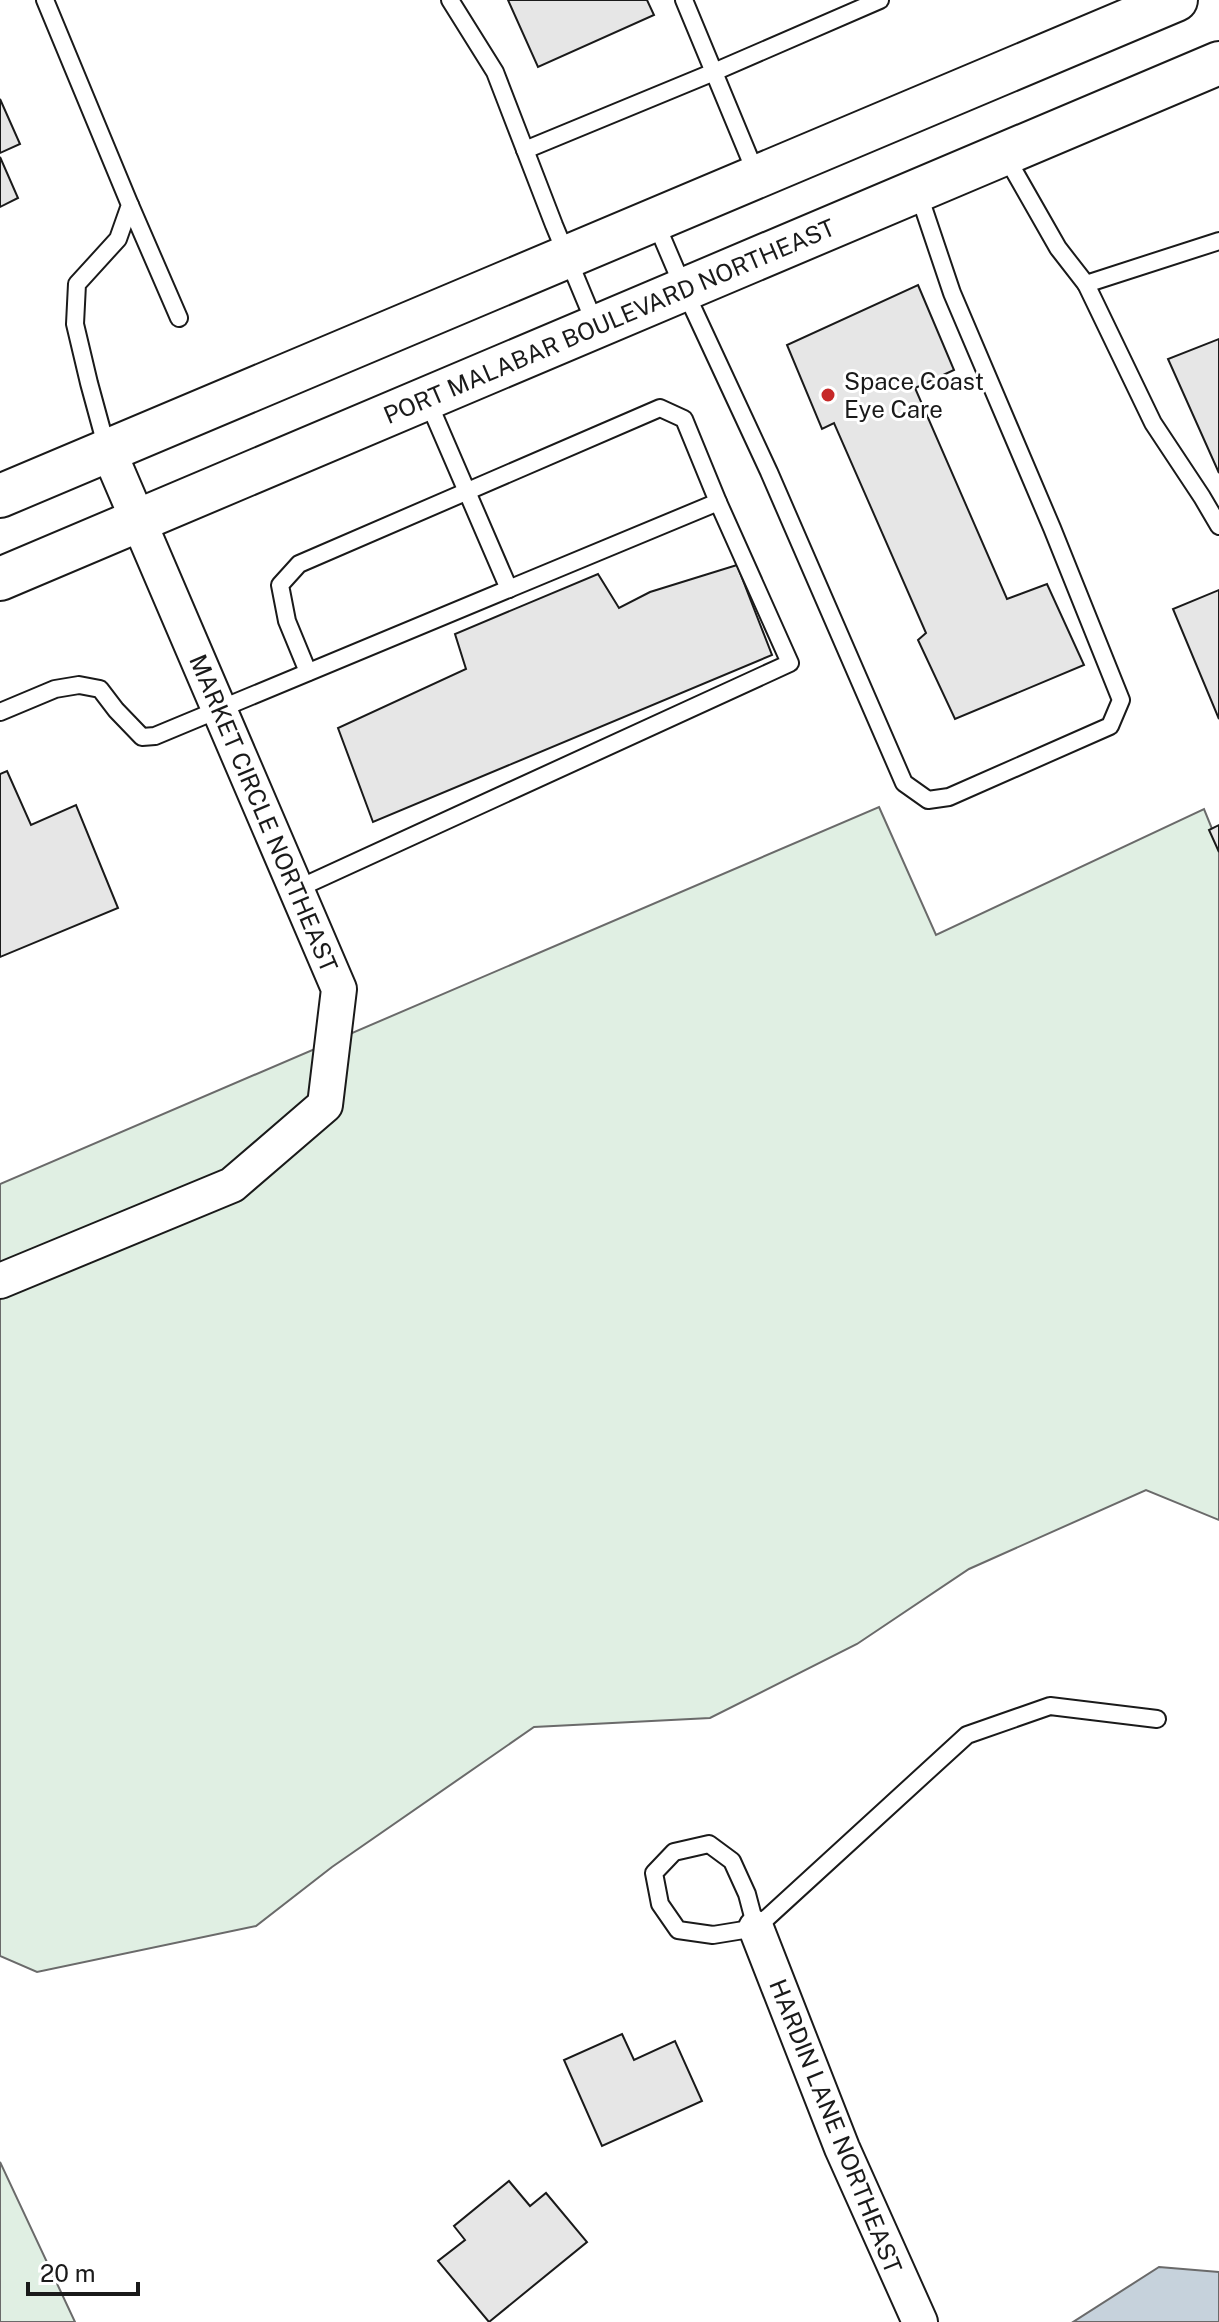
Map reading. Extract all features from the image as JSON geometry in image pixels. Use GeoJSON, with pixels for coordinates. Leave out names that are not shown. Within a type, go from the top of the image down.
{"type":"FeatureCollection","features":[{"type":"Feature","properties":{"kind":"street"},"geometry":{"type":"LineString","coordinates":[[0,496],[1176,0]]}},
{"type":"Feature","properties":{"kind":"street","name":"PORT MALABAR BOULEVARD NORTHEAST"},"geometry":{"type":"LineString","coordinates":[[0,579],[1219,63]]}},
{"type":"Feature","properties":{"kind":"street","name":"MARKET CIRCLE NORTHEAST"},"geometry":{"type":"LineString","coordinates":[[0,1281],[232,1185],[325,1105],[339,989],[108,450]]}},
{"type":"Feature","properties":{"kind":"street","name":"HARDIN LANE NORTHEAST"},"geometry":{"type":"LineString","coordinates":[[756,1928],[842,2148],[920,2322]]}},
{"type":"Feature","properties":{"kind":"lane"},"geometry":{"type":"LineString","coordinates":[[45,0],[179,318]]}},
{"type":"Feature","properties":{"kind":"lane"},"geometry":{"type":"LineString","coordinates":[[450,0],[495,72],[597,327]]}},
{"type":"Feature","properties":{"kind":"lane"},"geometry":{"type":"LineString","coordinates":[[684,0],[757,176]]}},
{"type":"Feature","properties":{"kind":"lane"},"geometry":{"type":"LineString","coordinates":[[525,150],[714,72],[869,2]]}},
{"type":"Feature","properties":{"kind":"lane"},"geometry":{"type":"LineString","coordinates":[[1004,154],[1058,248],[1086,284],[1153,423],[1219,526]]}},
{"type":"Feature","properties":{"kind":"lane"},"geometry":{"type":"LineString","coordinates":[[654,220],[769,472],[904,783],[928,800],[949,797],[1110,726],[1121,700],[952,293],[917,191]]}},
{"type":"Feature","properties":{"kind":"lane"},"geometry":{"type":"LineString","coordinates":[[108,450],[75,324],[77,284],[118,239],[130,205]]}},
{"type":"Feature","properties":{"kind":"lane"},"geometry":{"type":"LineString","coordinates":[[1086,284],[1219,241]]}},
{"type":"Feature","properties":{"kind":"lane"},"geometry":{"type":"LineString","coordinates":[[427,398],[509,589]]}},
{"type":"Feature","properties":{"kind":"lane"},"geometry":{"type":"LineString","coordinates":[[297,889],[790,663],[684,419],[660,408],[299,564],[280,585],[287,621],[308,672]]}},
{"type":"Feature","properties":{"kind":"lane"},"geometry":{"type":"LineString","coordinates":[[0,712],[55,689],[79,685],[100,689],[142,737],[155,736],[718,502]]}},
{"type":"Feature","properties":{"kind":"lane"},"geometry":{"type":"LineString","coordinates":[[756,1928],[747,1894],[732,1861],[709,1844],[674,1852],[654,1873],[660,1904],[678,1930],[713,1935],[756,1928],[967,1735],[1050,1706],[1157,1719]]}},
{"type":"Feature","properties":{"kind":"green space"},"geometry":{"type":"Polygon","coordinates":[[[879,807],[936,935],[1204,809],[1219,846],[1219,1520],[1146,1490],[969,1569],[857,1644],[710,1718],[534,1727],[332,1867],[256,1926],[37,1972],[0,1956],[0,1184],[879,807]]]}},
{"type":"Feature","properties":{"kind":"green space"},"geometry":{"type":"Polygon","coordinates":[[[0,2162],[75,2322],[0,2322],[0,2162]]]}},
{"type":"Feature","properties":{"kind":"shaded area"},"geometry":{"type":"Polygon","coordinates":[[[1159,2267],[1219,2272],[1219,2322],[1073,2322],[1159,2267]]]}},
{"type":"Feature","properties":{"kind":"building"},"geometry":{"type":"Polygon","coordinates":[[[508,0],[647,0],[654,15],[538,67],[508,0]]]}},
{"type":"Feature","properties":{"kind":"building"},"geometry":{"type":"Polygon","coordinates":[[[0,99],[20,144],[0,153],[0,99]]]}},
{"type":"Feature","properties":{"kind":"building"},"geometry":{"type":"Polygon","coordinates":[[[0,157],[18,198],[0,207],[0,157]]]}},
{"type":"Feature","properties":{"kind":"building"},"geometry":{"type":"Polygon","coordinates":[[[918,285],[954,370],[915,388],[1007,599],[1047,584],[1084,665],[955,719],[918,640],[926,633],[834,423],[822,429],[787,345],[918,285]]]}},
{"type":"Feature","properties":{"kind":"building"},"geometry":{"type":"Polygon","coordinates":[[[1219,339],[1219,473],[1168,359],[1219,339]]]}},
{"type":"Feature","properties":{"kind":"building"},"geometry":{"type":"Polygon","coordinates":[[[737,565],[772,655],[373,822],[338,728],[466,669],[455,634],[598,574],[619,608],[650,592],[737,565]]]}},
{"type":"Feature","properties":{"kind":"building"},"geometry":{"type":"Polygon","coordinates":[[[1219,590],[1219,719],[1173,609],[1219,590]]]}},
{"type":"Feature","properties":{"kind":"building"},"geometry":{"type":"Polygon","coordinates":[[[7,771],[31,825],[76,805],[118,908],[0,957],[0,774],[7,771]]]}},
{"type":"Feature","properties":{"kind":"building"},"geometry":{"type":"Polygon","coordinates":[[[1219,825],[1219,852],[1209,830],[1219,825]]]}},
{"type":"Feature","properties":{"kind":"building"},"geometry":{"type":"Polygon","coordinates":[[[622,2034],[634,2060],[675,2041],[702,2101],[602,2146],[564,2060],[622,2034]]]}},
{"type":"Feature","properties":{"kind":"building"},"geometry":{"type":"Polygon","coordinates":[[[509,2181],[530,2206],[546,2193],[587,2242],[489,2322],[438,2261],[465,2240],[454,2226],[509,2181]]]}},
{"type":"Feature","properties":{"kind":"place","name":"Space Coast Eye Care"},"geometry":{"type":"Point","coordinates":[828,395]}}]}
